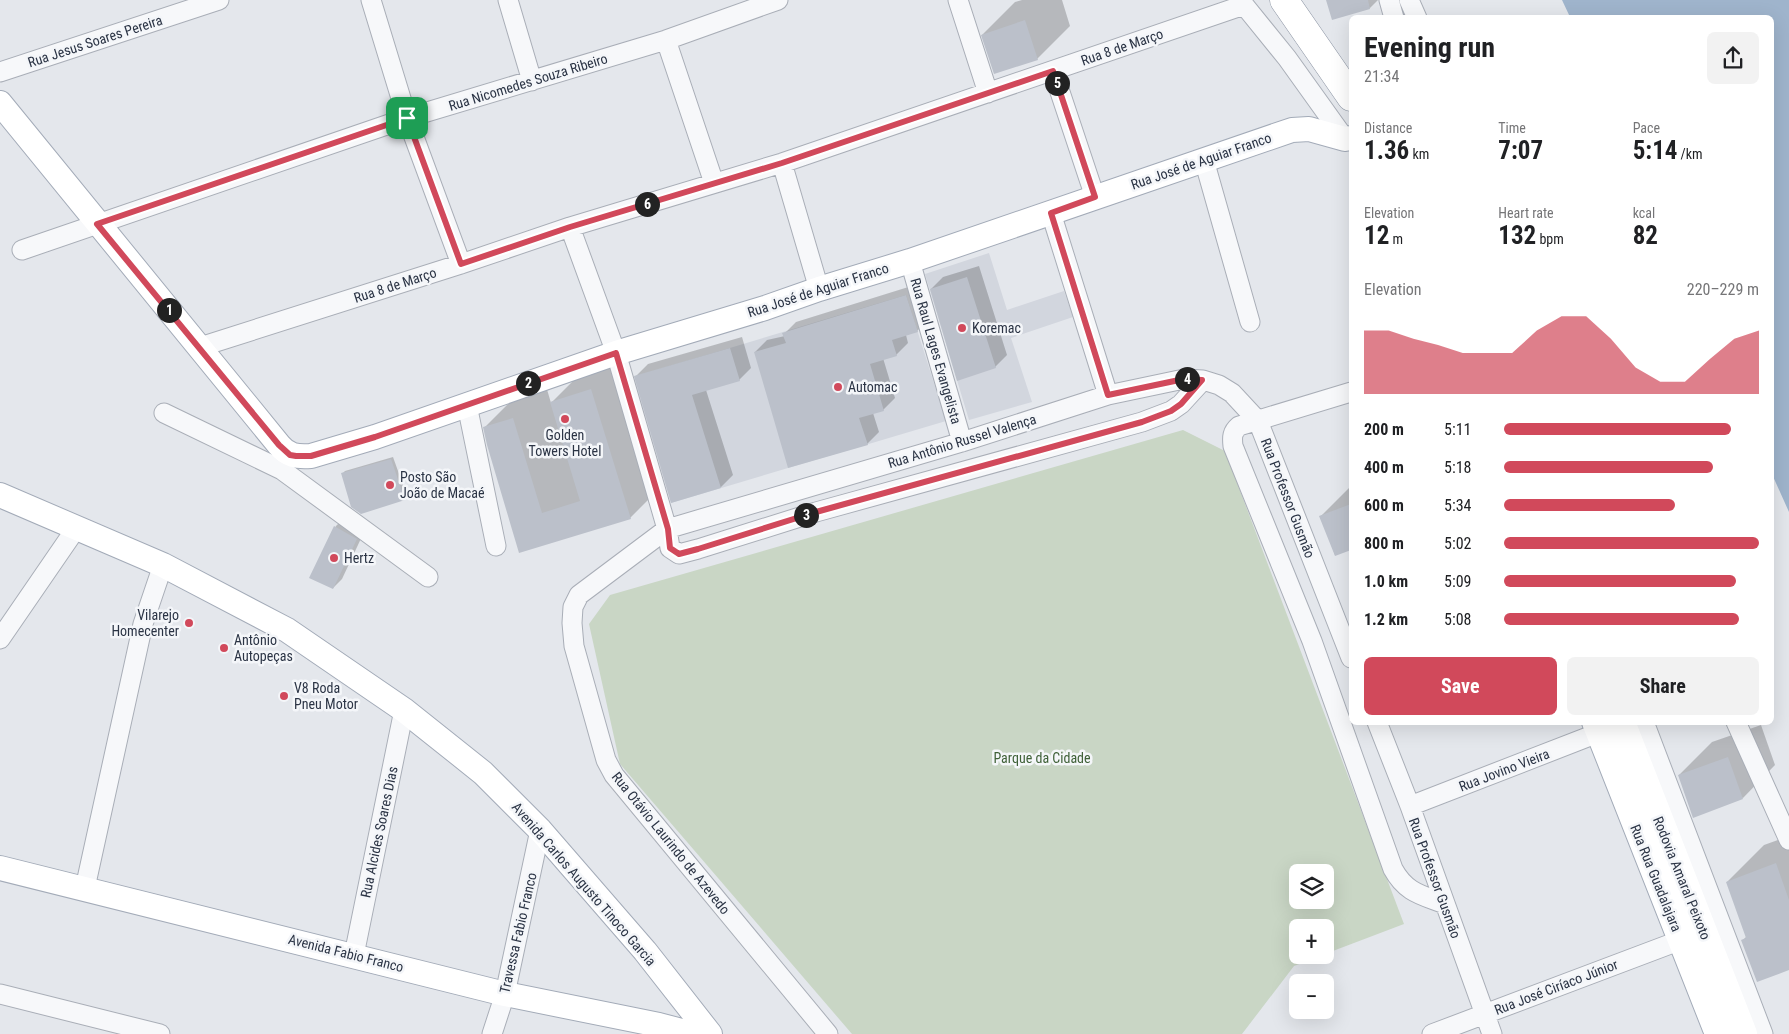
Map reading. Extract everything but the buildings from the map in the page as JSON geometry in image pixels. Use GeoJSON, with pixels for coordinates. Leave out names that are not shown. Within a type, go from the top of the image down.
{"type":"FeatureCollection","features":[{"type":"Feature","properties":{"kind":"highway"},"geometry":{"type":"LineString","coordinates":[[1284,0],[1349,95]]}},
{"type":"Feature","properties":{"kind":"highway"},"geometry":{"type":"LineString","coordinates":[[1321,52],[1349,76]]}},
{"type":"Feature","properties":{"kind":"highway","name":"Rodovia Amaral Peixoto"},"geometry":{"type":"LineString","coordinates":[[1604,726],[1743,1034]]}},
{"type":"Feature","properties":{"kind":"main road"},"geometry":{"type":"LineString","coordinates":[[0,103],[279,445],[286,462]]}},
{"type":"Feature","properties":{"kind":"main road","name":"Rua José de Aguiar Franco"},"geometry":{"type":"LineString","coordinates":[[286,462],[296,456],[311,456],[375,437],[616,353],[765,308],[910,261],[1292,130],[1309,129],[1349,142]]}},
{"type":"Feature","properties":{"kind":"main road","name":"Avenida Carlos Augusto Tinoco Garcia"},"geometry":{"type":"LineString","coordinates":[[0,496],[163,564],[287,630],[404,710],[483,773],[540,830],[645,951],[674,991],[710,1034]]}},
{"type":"Feature","properties":{"kind":"main road","name":"Rua Rua Guadalajara"},"geometry":{"type":"LineString","coordinates":[[1604,726],[1680,940],[1717,1034]]}},
{"type":"Feature","properties":{"kind":"main road","name":"Avenida Fabio Franco"},"geometry":{"type":"LineString","coordinates":[[0,868],[505,994],[659,1025],[693,1034]]}},
{"type":"Feature","properties":{"kind":"main road"},"geometry":{"type":"LineString","coordinates":[[659,1025],[668,1022],[675,1014],[678,1000],[674,991]]}},
{"type":"Feature","properties":{"kind":"street","name":"Rua Jesus Soares Pereira"},"geometry":{"type":"LineString","coordinates":[[0,72],[220,0]]}},
{"type":"Feature","properties":{"kind":"street"},"geometry":{"type":"LineString","coordinates":[[371,0],[407,118],[461,264]]}},
{"type":"Feature","properties":{"kind":"street"},"geometry":{"type":"LineString","coordinates":[[508,0],[532,80]]}},
{"type":"Feature","properties":{"kind":"street","name":"Rua Nicomedes Souza Ribeiro"},"geometry":{"type":"LineString","coordinates":[[22,250],[407,118],[666,40],[778,0]]}},
{"type":"Feature","properties":{"kind":"street"},"geometry":{"type":"LineString","coordinates":[[958,0],[988,93]]}},
{"type":"Feature","properties":{"kind":"street"},"geometry":{"type":"LineString","coordinates":[[1389,0],[1393,15]]}},
{"type":"Feature","properties":{"kind":"street"},"geometry":{"type":"LineString","coordinates":[[1409,0],[1416,15]]}},
{"type":"Feature","properties":{"kind":"street"},"geometry":{"type":"LineString","coordinates":[[1417,0],[1424,15]]}},
{"type":"Feature","properties":{"kind":"street"},"geometry":{"type":"LineString","coordinates":[[1242,3],[1287,58],[1349,142]]}},
{"type":"Feature","properties":{"kind":"street","name":"Rua 8 de Março"},"geometry":{"type":"LineString","coordinates":[[200,347],[461,264],[570,227],[782,163],[1053,71],[1242,3]]}},
{"type":"Feature","properties":{"kind":"street"},"geometry":{"type":"LineString","coordinates":[[666,40],[714,183]]}},
{"type":"Feature","properties":{"kind":"street"},"geometry":{"type":"LineString","coordinates":[[1053,71],[1095,197]]}},
{"type":"Feature","properties":{"kind":"street"},"geometry":{"type":"LineString","coordinates":[[1204,160],[1250,322]]}},
{"type":"Feature","properties":{"kind":"street"},"geometry":{"type":"LineString","coordinates":[[782,163],[819,289]]}},
{"type":"Feature","properties":{"kind":"street"},"geometry":{"type":"LineString","coordinates":[[1051,213],[1108,395]]}},
{"type":"Feature","properties":{"kind":"street"},"geometry":{"type":"LineString","coordinates":[[570,227],[616,353],[668,529],[670,548],[679,554],[816,512],[1142,422],[1171,411],[1181,404],[1202,380]]}},
{"type":"Feature","properties":{"kind":"street","name":"Rua Raul Lages Evangelista"},"geometry":{"type":"LineString","coordinates":[[910,261],[962,442]]}},
{"type":"Feature","properties":{"kind":"street","name":"Rua Antônio Russel Valença"},"geometry":{"type":"LineString","coordinates":[[579,595],[668,529],[962,442],[1108,395],[1184,379],[1202,380],[1219,385],[1232,393],[1258,421]]}},
{"type":"Feature","properties":{"kind":"street"},"geometry":{"type":"LineString","coordinates":[[1349,393],[1239,426],[1234,431],[1232,438],[1233,446],[1312,641],[1394,870],[1400,882],[1409,890],[1445,904]]}},
{"type":"Feature","properties":{"kind":"street"},"geometry":{"type":"LineString","coordinates":[[467,404],[496,546]]}},
{"type":"Feature","properties":{"kind":"street"},"geometry":{"type":"LineString","coordinates":[[164,413],[286,462],[428,577]]}},
{"type":"Feature","properties":{"kind":"street","name":"Rua Professor Gusmão"},"geometry":{"type":"LineString","coordinates":[[1258,421],[1349,646]]}},
{"type":"Feature","properties":{"kind":"street"},"geometry":{"type":"LineString","coordinates":[[0,638],[77,527]]}},
{"type":"Feature","properties":{"kind":"street"},"geometry":{"type":"LineString","coordinates":[[85,888],[143,624],[163,564]]}},
{"type":"Feature","properties":{"kind":"street","name":"Rua Otávio Laurindo de Azevedo"},"geometry":{"type":"LineString","coordinates":[[579,595],[573,607],[574,646],[606,760],[614,775],[828,1034]]}},
{"type":"Feature","properties":{"kind":"street","name":"Rua Alcides Soares Dias"},"geometry":{"type":"LineString","coordinates":[[354,955],[404,710]]}},
{"type":"Feature","properties":{"kind":"street","name":"Rua Professor Gusmão"},"geometry":{"type":"LineString","coordinates":[[1378,725],[1410,806],[1492,1034]]}},
{"type":"Feature","properties":{"kind":"street"},"geometry":{"type":"LineString","coordinates":[[1645,725],[1763,1034]]}},
{"type":"Feature","properties":{"kind":"street"},"geometry":{"type":"LineString","coordinates":[[1737,725],[1789,840]]}},
{"type":"Feature","properties":{"kind":"street"},"geometry":{"type":"LineString","coordinates":[[1750,725],[1789,809]]}},
{"type":"Feature","properties":{"kind":"street","name":"Rua Jovino Vieira"},"geometry":{"type":"LineString","coordinates":[[1410,806],[1604,726]]}},
{"type":"Feature","properties":{"kind":"street","name":"Travessa Fabio Franco"},"geometry":{"type":"LineString","coordinates":[[492,1034],[505,994],[540,830]]}},
{"type":"Feature","properties":{"kind":"street","name":"Rua José Ciríaco Júnior"},"geometry":{"type":"LineString","coordinates":[[1432,1034],[1680,940]]}},
{"type":"Feature","properties":{"kind":"street"},"geometry":{"type":"LineString","coordinates":[[0,994],[160,1034]]}},
{"type":"Feature","properties":{"kind":"shaded area"},"geometry":{"type":"Polygon","coordinates":[[[989,253],[1007,310],[1064,291],[1073,317],[1011,338],[1032,402],[969,420],[925,274],[989,253]]]}},
{"type":"Feature","properties":{"kind":"shaded area"},"geometry":{"type":"Polygon","coordinates":[[[906,295],[946,421],[671,503],[633,377],[906,295]]]}},
{"type":"Feature","properties":{"kind":"green space","name":"Parque da Cidade"},"geometry":{"type":"Polygon","coordinates":[[[1183,430],[1225,451],[1404,924],[1334,951],[1334,919],[1289,919],[1289,964],[1299,964],[1294,966],[1242,1034],[852,1034],[620,764],[589,624],[610,595],[1183,430]]]}},
{"type":"Feature","properties":{"kind":"water"},"geometry":{"type":"Polygon","coordinates":[[[1562,0],[1789,0],[1789,512],[1774,479],[1774,15],[1569,15],[1562,0]]]}},
{"type":"Feature","properties":{"kind":"place","name":"Koremac"},"geometry":{"type":"Point","coordinates":[962,328]}},
{"type":"Feature","properties":{"kind":"place","name":"Automac"},"geometry":{"type":"Point","coordinates":[838,387]}},
{"type":"Feature","properties":{"kind":"place","name":"Golden Towers Hotel"},"geometry":{"type":"Point","coordinates":[565,419]}},
{"type":"Feature","properties":{"kind":"place","name":"Posto São João de Macaé"},"geometry":{"type":"Point","coordinates":[390,485]}},
{"type":"Feature","properties":{"kind":"place","name":"Hertz"},"geometry":{"type":"Point","coordinates":[334,558]}},
{"type":"Feature","properties":{"kind":"place","name":"Vilarejo Homecenter"},"geometry":{"type":"Point","coordinates":[189,623]}},
{"type":"Feature","properties":{"kind":"place","name":"Antônio Autopeças"},"geometry":{"type":"Point","coordinates":[224,648]}},
{"type":"Feature","properties":{"kind":"place","name":"V8 Roda Pneu Motor"},"geometry":{"type":"Point","coordinates":[284,696]}},
{"type":"Feature","properties":{"kind":"route"},"geometry":{"type":"LineString","coordinates":[[1053,71],[1095,197],[1051,213],[1108,395],[1184,379],[1202,380],[1181,404],[1171,411],[1142,422],[816,512],[679,554],[670,548],[668,529],[616,353],[360,442],[311,456],[290,455],[279,445],[97,224],[407,118],[461,264],[570,227],[782,163],[1053,71]]}}]}
